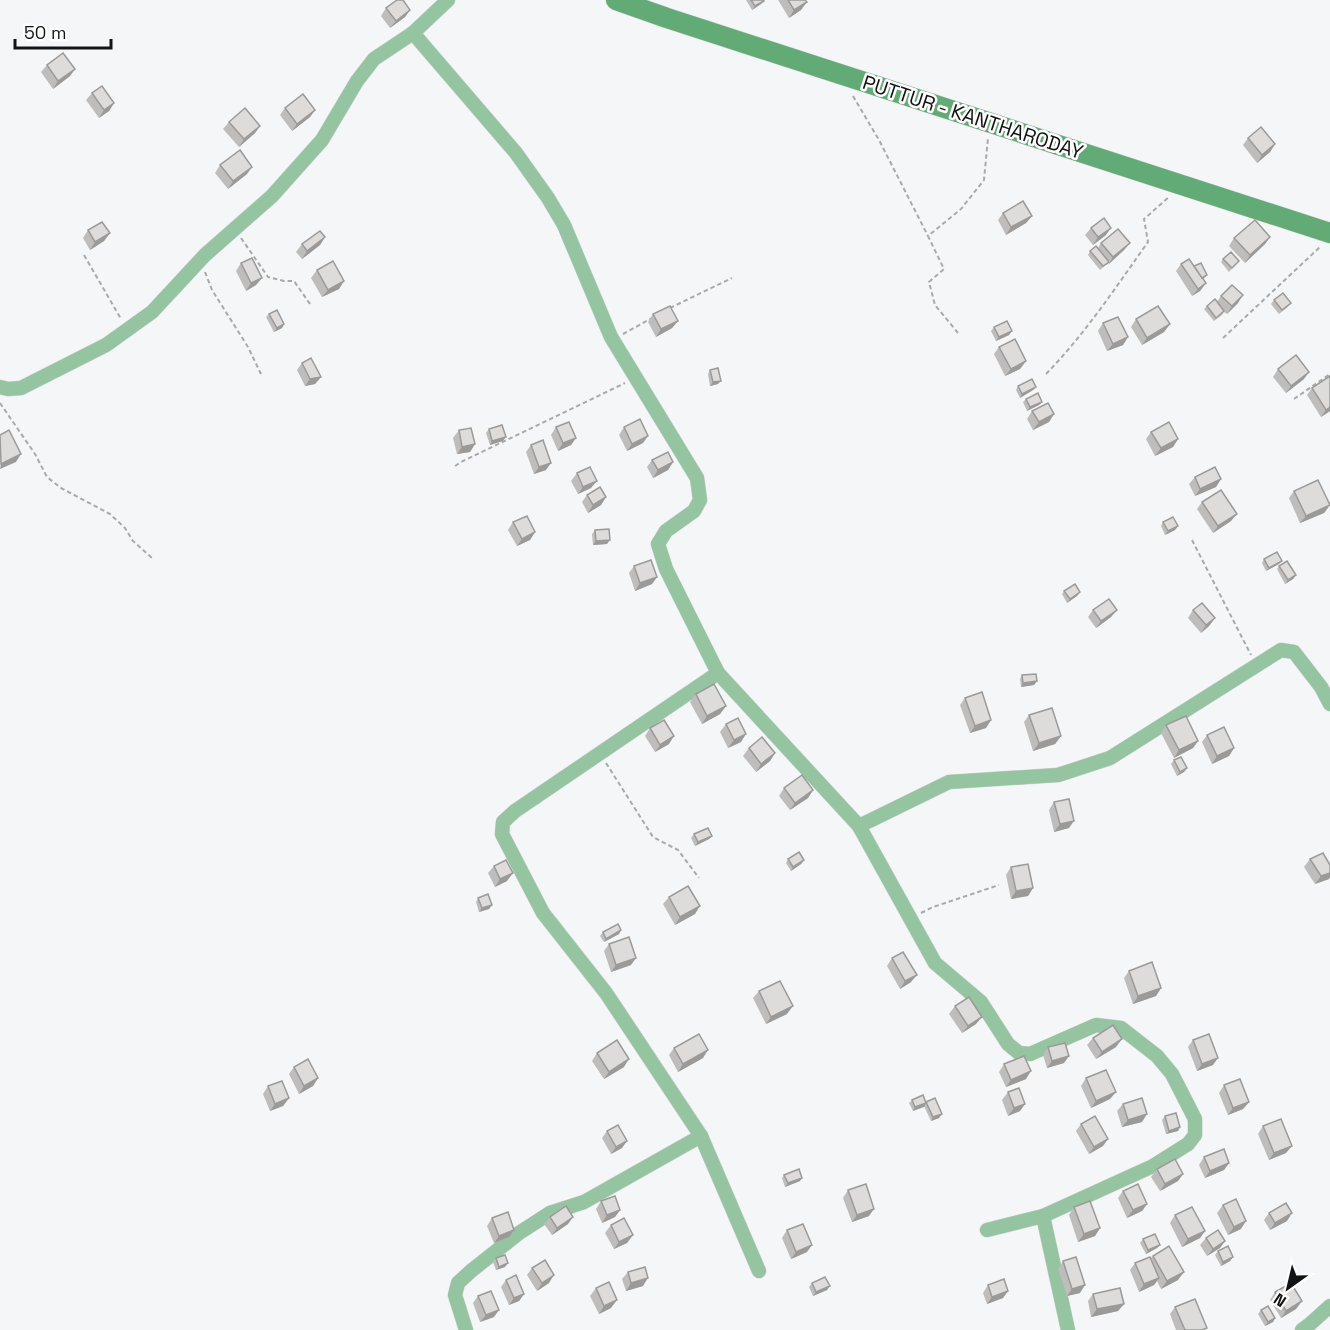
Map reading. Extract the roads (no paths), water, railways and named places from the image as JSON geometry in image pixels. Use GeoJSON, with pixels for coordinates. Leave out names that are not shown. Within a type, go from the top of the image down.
{"type":"FeatureCollection","features":[{"type":"Feature","properties":{"kind":"main road","name":"PUTTUR - KANTHARODAY"},"geometry":{"type":"LineString","coordinates":[[616,0],[1182,185],[1326,239]]}},
{"type":"Feature","properties":{"kind":"street"},"geometry":{"type":"LineString","coordinates":[[0,387],[21,388],[106,345],[152,312],[196,264],[272,196],[322,140],[357,81],[374,59],[413,33],[448,0]]}},
{"type":"Feature","properties":{"kind":"street"},"geometry":{"type":"LineString","coordinates":[[413,33],[516,153],[548,198],[564,225],[612,340],[697,478],[700,500],[694,511],[666,531],[658,544],[666,568],[718,673],[859,826],[935,963],[981,1002],[1008,1044],[1019,1053],[1030,1054],[1096,1025],[1121,1028],[1157,1056],[1172,1074],[1195,1119],[1195,1135],[1188,1144],[1153,1166],[1043,1216],[987,1230]]}},
{"type":"Feature","properties":{"kind":"street"},"geometry":{"type":"LineString","coordinates":[[859,826],[949,782],[1058,775],[1110,758],[1281,650],[1294,652],[1326,685],[1330,704]]}},
{"type":"Feature","properties":{"kind":"street"},"geometry":{"type":"LineString","coordinates":[[718,673],[515,811],[503,822],[502,834],[543,913],[606,993],[701,1136],[759,1271]]}},
{"type":"Feature","properties":{"kind":"street"},"geometry":{"type":"LineString","coordinates":[[466,1330],[455,1295],[458,1283],[471,1271],[519,1233],[550,1213],[584,1203],[701,1136]]}},
{"type":"Feature","properties":{"kind":"street"},"geometry":{"type":"LineString","coordinates":[[1043,1216],[1068,1330]]}},
{"type":"Feature","properties":{"kind":"street"},"geometry":{"type":"LineString","coordinates":[[1302,1330],[1330,1306]]}}]}
